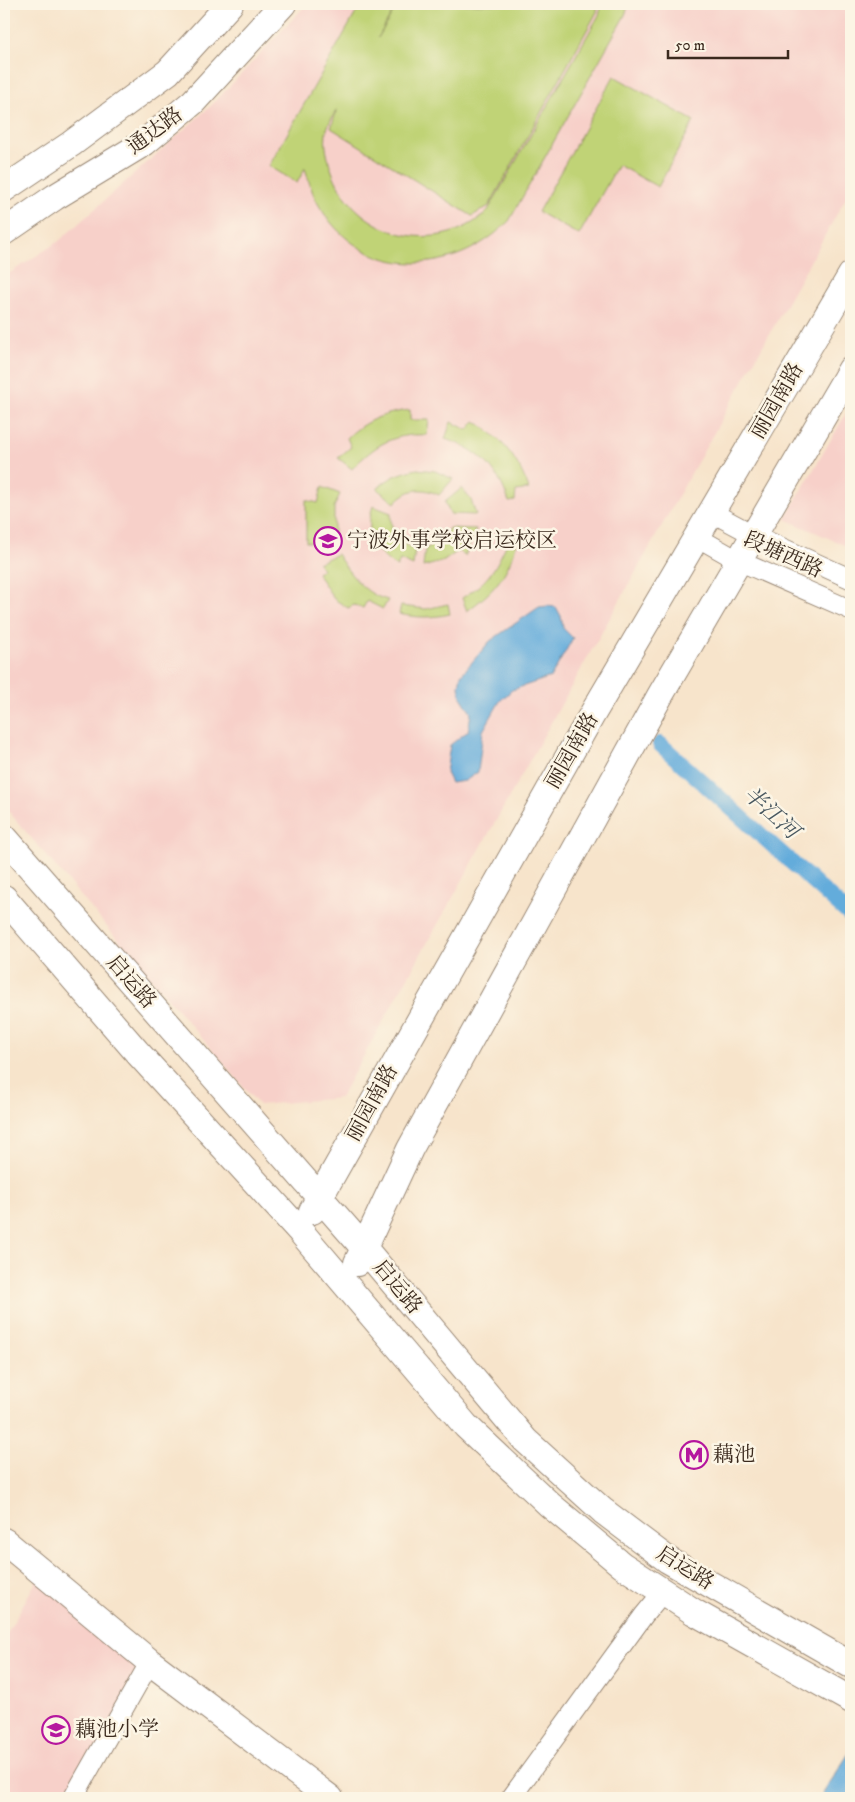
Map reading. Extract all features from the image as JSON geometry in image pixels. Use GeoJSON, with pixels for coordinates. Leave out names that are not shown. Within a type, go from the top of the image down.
{"type":"FeatureCollection","features":[{"type":"Feature","properties":{"kind":"main road","name":"通达路"},"geometry":{"type":"LineString","coordinates":[[4,189],[71,144],[168,72],[230,4]]}},
{"type":"Feature","properties":{"kind":"main road","name":"通达路"},"geometry":{"type":"LineString","coordinates":[[4,232],[55,197],[144,143],[193,102],[283,4]]}},
{"type":"Feature","properties":{"kind":"main road","name":"丽园南路"},"geometry":{"type":"LineString","coordinates":[[300,1231],[593,713],[851,274]]}},
{"type":"Feature","properties":{"kind":"main road"},"geometry":{"type":"LineString","coordinates":[[347,1287],[410,1149],[661,694],[851,369]]}},
{"type":"Feature","properties":{"kind":"main road","name":"启运路"},"geometry":{"type":"LineString","coordinates":[[4,838],[364,1248],[525,1440],[602,1511],[668,1560],[851,1665]]}},
{"type":"Feature","properties":{"kind":"main road","name":"启运路"},"geometry":{"type":"LineString","coordinates":[[4,898],[137,1052],[300,1231],[466,1426],[565,1517],[622,1565],[694,1612],[851,1700]]}},
{"type":"Feature","properties":{"kind":"main road"},"geometry":{"type":"LineString","coordinates":[[4,1541],[150,1662],[330,1798]]}},
{"type":"Feature","properties":{"kind":"street","name":"段塘西路"},"geometry":{"type":"LineString","coordinates":[[712,512],[754,535],[851,579]]}},
{"type":"Feature","properties":{"kind":"street","name":"段塘西路"},"geometry":{"type":"LineString","coordinates":[[697,537],[738,561],[851,610]]}},
{"type":"Feature","properties":{"kind":"street"},"geometry":{"type":"LineString","coordinates":[[511,1798],[644,1615],[663,1592]]}},
{"type":"Feature","properties":{"kind":"street"},"geometry":{"type":"LineString","coordinates":[[73,1798],[150,1662]]}},
{"type":"Feature","properties":{"kind":"shaded area","name":"宁波外事学校启运校区"},"geometry":{"type":"Polygon","coordinates":[[[307,4],[851,4],[851,189],[340,1098],[259,1105],[4,806],[4,277],[59,241],[214,103],[307,4]]]}},
{"type":"Feature","properties":{"kind":"shaded area"},"geometry":{"type":"Polygon","coordinates":[[[851,405],[851,548],[785,519],[851,405]]]}},
{"type":"Feature","properties":{"kind":"shaded area","name":"藕池小学"},"geometry":{"type":"Polygon","coordinates":[[[38,1578],[146,1662],[70,1798],[4,1798],[4,1639],[38,1578]]]}},
{"type":"Feature","properties":{"kind":"green space"},"geometry":{"type":"Polygon","coordinates":[[[361,4],[397,4],[378,38],[398,4],[598,4],[597,12],[489,206],[472,216],[331,128],[337,109],[327,129],[326,146],[333,174],[344,195],[360,213],[379,225],[400,234],[422,237],[445,234],[467,226],[487,212],[599,15],[602,4],[629,4],[625,15],[509,221],[485,241],[460,254],[433,262],[406,263],[380,257],[356,245],[334,226],[316,200],[305,168],[297,183],[269,166],[361,4]]]}},
{"type":"Feature","properties":{"kind":"green space"},"geometry":{"type":"Polygon","coordinates":[[[614,76],[694,121],[658,187],[618,165],[579,235],[538,212],[614,76]]]}},
{"type":"Feature","properties":{"kind":"green space"},"geometry":{"type":"Polygon","coordinates":[[[410,410],[410,420],[429,420],[427,435],[404,436],[385,442],[369,453],[352,469],[338,458],[351,447],[347,438],[361,426],[384,415],[410,410]]]}},
{"type":"Feature","properties":{"kind":"green space"},"geometry":{"type":"Polygon","coordinates":[[[475,421],[494,435],[508,450],[524,478],[529,489],[516,491],[515,501],[509,502],[499,480],[486,462],[468,448],[445,439],[451,422],[468,430],[475,421]]]}},
{"type":"Feature","properties":{"kind":"green space"},"geometry":{"type":"Polygon","coordinates":[[[417,469],[435,471],[453,479],[439,495],[426,490],[415,490],[404,495],[395,503],[377,489],[395,476],[417,469]]]}},
{"type":"Feature","properties":{"kind":"green space"},"geometry":{"type":"Polygon","coordinates":[[[322,487],[340,494],[334,507],[334,541],[318,545],[316,542],[306,542],[306,500],[318,503],[322,487]]]}},
{"type":"Feature","properties":{"kind":"green space"},"geometry":{"type":"Polygon","coordinates":[[[462,488],[471,500],[476,515],[450,514],[445,502],[462,488]]]}},
{"type":"Feature","properties":{"kind":"green space"},"geometry":{"type":"Polygon","coordinates":[[[373,506],[391,513],[393,531],[396,536],[404,544],[415,549],[413,566],[400,560],[397,567],[382,555],[377,548],[373,541],[370,525],[373,506]]]}},
{"type":"Feature","properties":{"kind":"green space"},"geometry":{"type":"Polygon","coordinates":[[[449,528],[476,529],[465,556],[458,551],[444,561],[423,567],[425,549],[442,540],[449,528]]]}},
{"type":"Feature","properties":{"kind":"green space"},"geometry":{"type":"Polygon","coordinates":[[[510,537],[519,537],[506,571],[487,595],[467,611],[462,598],[480,585],[492,572],[510,537]]]}},
{"type":"Feature","properties":{"kind":"green space"},"geometry":{"type":"Polygon","coordinates":[[[337,554],[358,582],[372,593],[388,600],[383,609],[367,601],[363,608],[354,605],[348,608],[334,599],[317,573],[323,569],[318,563],[337,554]]]}},
{"type":"Feature","properties":{"kind":"green space"},"geometry":{"type":"Polygon","coordinates":[[[448,604],[450,614],[424,617],[399,614],[401,606],[426,609],[448,604]]]}},
{"type":"Feature","properties":{"kind":"water"},"geometry":{"type":"Polygon","coordinates":[[[539,607],[556,607],[561,616],[563,628],[573,638],[551,677],[512,690],[500,701],[483,731],[478,772],[465,781],[451,783],[446,773],[450,745],[468,731],[471,713],[461,697],[459,686],[461,675],[490,641],[539,607]]]}},
{"type":"Feature","properties":{"kind":"water"},"geometry":{"type":"Polygon","coordinates":[[[851,1750],[851,1798],[820,1798],[851,1750]]]}},
{"type":"Feature","properties":{"kind":"waterway","name":"半江河"},"geometry":{"type":"LineString","coordinates":[[660,744],[851,916]]}},
{"type":"Feature","properties":{"kind":"place","name":"宁波外事学校启运校区"},"geometry":{"type":"Point","coordinates":[328,541]}},
{"type":"Feature","properties":{"kind":"place","name":"藕池"},"geometry":{"type":"Point","coordinates":[694,1455]}},
{"type":"Feature","properties":{"kind":"place","name":"藕池小学"},"geometry":{"type":"Point","coordinates":[56,1730]}}]}
